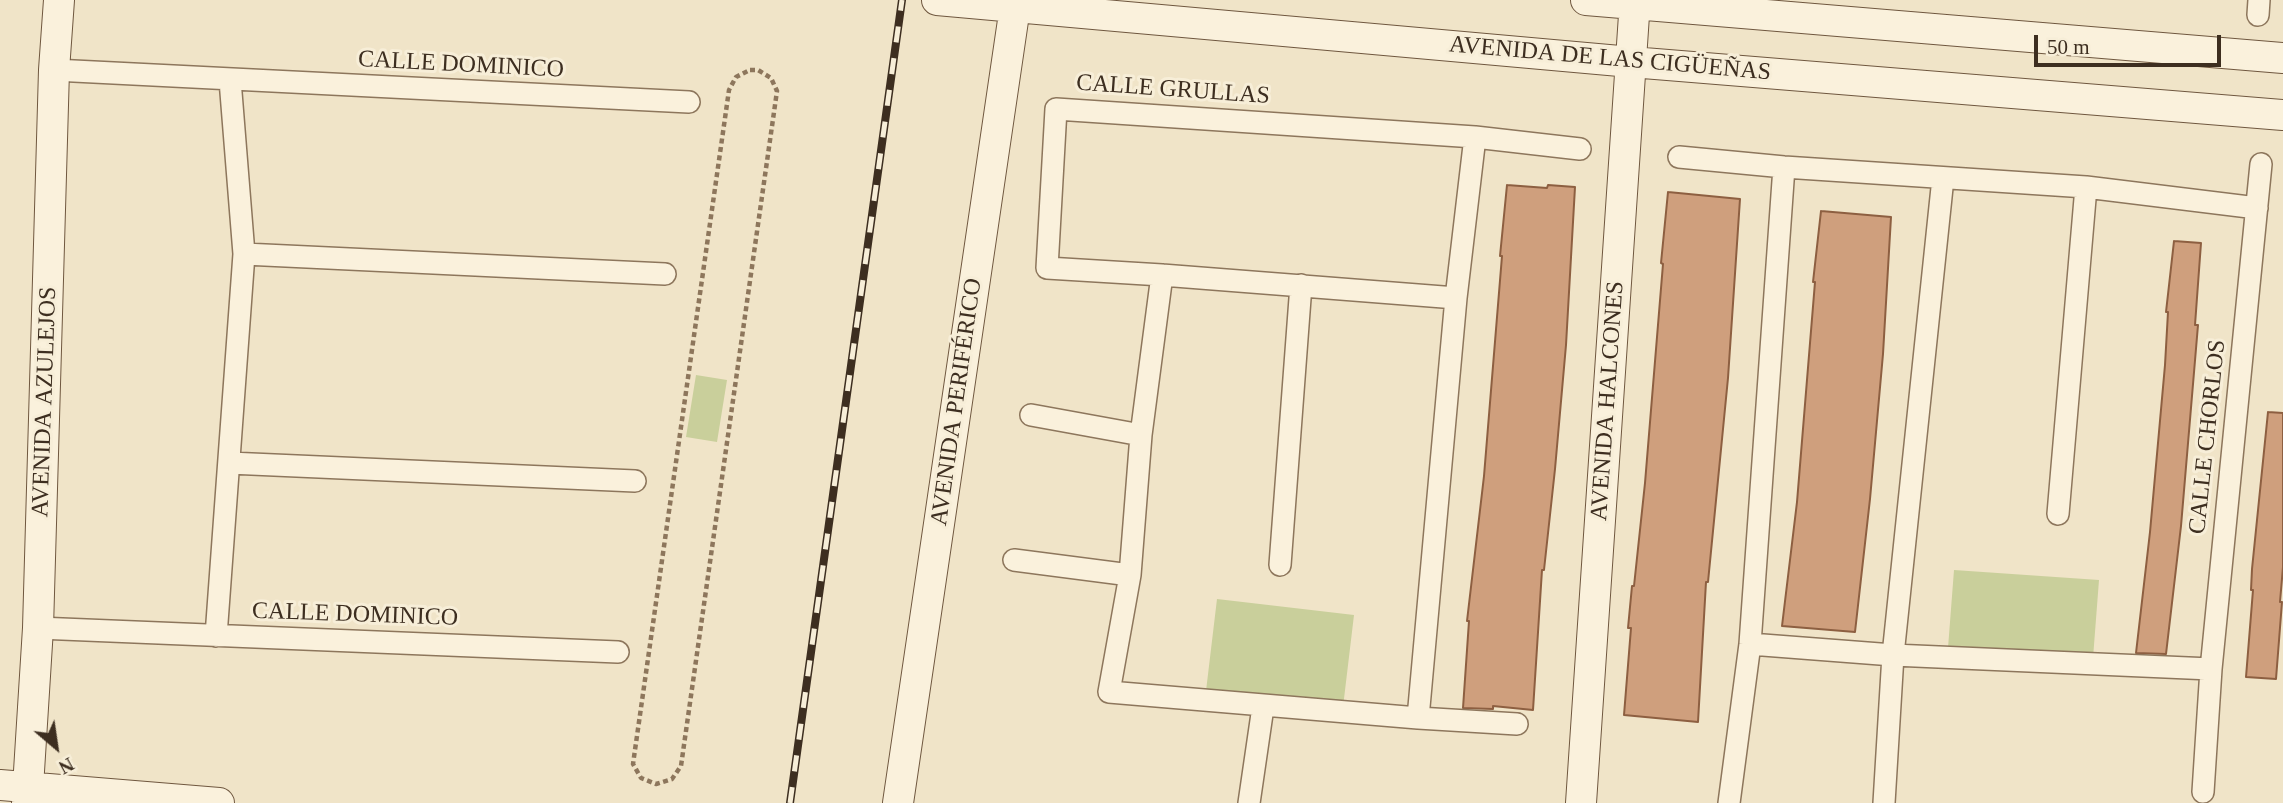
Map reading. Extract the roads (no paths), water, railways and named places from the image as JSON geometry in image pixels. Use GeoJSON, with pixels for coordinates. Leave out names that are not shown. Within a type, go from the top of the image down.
{"type":"FeatureCollection","features":[{"type":"Feature","properties":{"kind":"main road","name":"AVENIDA AZULEJOS"},"geometry":{"type":"LineString","coordinates":[[18,792],[38,628],[54,70],[60,0]]}},
{"type":"Feature","properties":{"kind":"main road","name":"AVENIDA DE LAS CIGÜEÑAS"},"geometry":{"type":"LineString","coordinates":[[937,0],[1016,3],[1631,62],[2283,115]]}},
{"type":"Feature","properties":{"kind":"main road"},"geometry":{"type":"LineString","coordinates":[[1586,0],[2283,58]]}},
{"type":"Feature","properties":{"kind":"main road","name":"AVENIDA HALCONES"},"geometry":{"type":"LineString","coordinates":[[1581,803],[1635,2]]}},
{"type":"Feature","properties":{"kind":"main road","name":"AVENIDA PERIFÉRICO"},"geometry":{"type":"LineString","coordinates":[[898,803],[1016,3]]}},
{"type":"Feature","properties":{"kind":"main road"},"geometry":{"type":"LineString","coordinates":[[18,792],[219,803]]}},
{"type":"Feature","properties":{"kind":"street","name":"CALLE DOMINICO"},"geometry":{"type":"LineString","coordinates":[[54,70],[689,102]]}},
{"type":"Feature","properties":{"kind":"street","name":"CALLE DOMINICO"},"geometry":{"type":"LineString","coordinates":[[216,636],[244,254],[230,80]]}},
{"type":"Feature","properties":{"kind":"street","name":"CALLE GRULLAS"},"geometry":{"type":"LineString","coordinates":[[1456,298],[1047,268],[1056,109],[1475,137],[1580,149]]}},
{"type":"Feature","properties":{"kind":"street"},"geometry":{"type":"LineString","coordinates":[[1418,718],[1456,298],[1475,137]]}},
{"type":"Feature","properties":{"kind":"street"},"geometry":{"type":"LineString","coordinates":[[1679,157],[1784,167],[2086,187],[2257,208]]}},
{"type":"Feature","properties":{"kind":"street","name":"CALLE CHORLOS"},"geometry":{"type":"LineString","coordinates":[[2203,792],[2211,669],[2261,164]]}},
{"type":"Feature","properties":{"kind":"street"},"geometry":{"type":"LineString","coordinates":[[1729,803],[1750,644],[1784,167]]}},
{"type":"Feature","properties":{"kind":"street"},"geometry":{"type":"LineString","coordinates":[[1884,803],[1893,655],[1943,178]]}},
{"type":"Feature","properties":{"kind":"street"},"geometry":{"type":"LineString","coordinates":[[2058,514],[2086,187]]}},
{"type":"Feature","properties":{"kind":"street"},"geometry":{"type":"LineString","coordinates":[[244,254],[665,274]]}},
{"type":"Feature","properties":{"kind":"street"},"geometry":{"type":"LineString","coordinates":[[1162,275],[1141,435],[1130,575],[1109,692],[1263,707],[1517,724]]}},
{"type":"Feature","properties":{"kind":"street"},"geometry":{"type":"LineString","coordinates":[[1280,565],[1301,285]]}},
{"type":"Feature","properties":{"kind":"street"},"geometry":{"type":"LineString","coordinates":[[1031,415],[1141,435]]}},
{"type":"Feature","properties":{"kind":"street"},"geometry":{"type":"LineString","coordinates":[[229,463],[635,481]]}},
{"type":"Feature","properties":{"kind":"street"},"geometry":{"type":"LineString","coordinates":[[1014,560],[1130,575]]}},
{"type":"Feature","properties":{"kind":"street","name":"CALLE DOMINICO"},"geometry":{"type":"LineString","coordinates":[[38,628],[618,652]]}},
{"type":"Feature","properties":{"kind":"street"},"geometry":{"type":"LineString","coordinates":[[1750,644],[1893,655],[2211,669]]}},
{"type":"Feature","properties":{"kind":"street"},"geometry":{"type":"LineString","coordinates":[[1249,803],[1263,707]]}},
{"type":"Feature","properties":{"kind":"railway"},"geometry":{"type":"LineString","coordinates":[[790,803],[902,0]]}}]}
